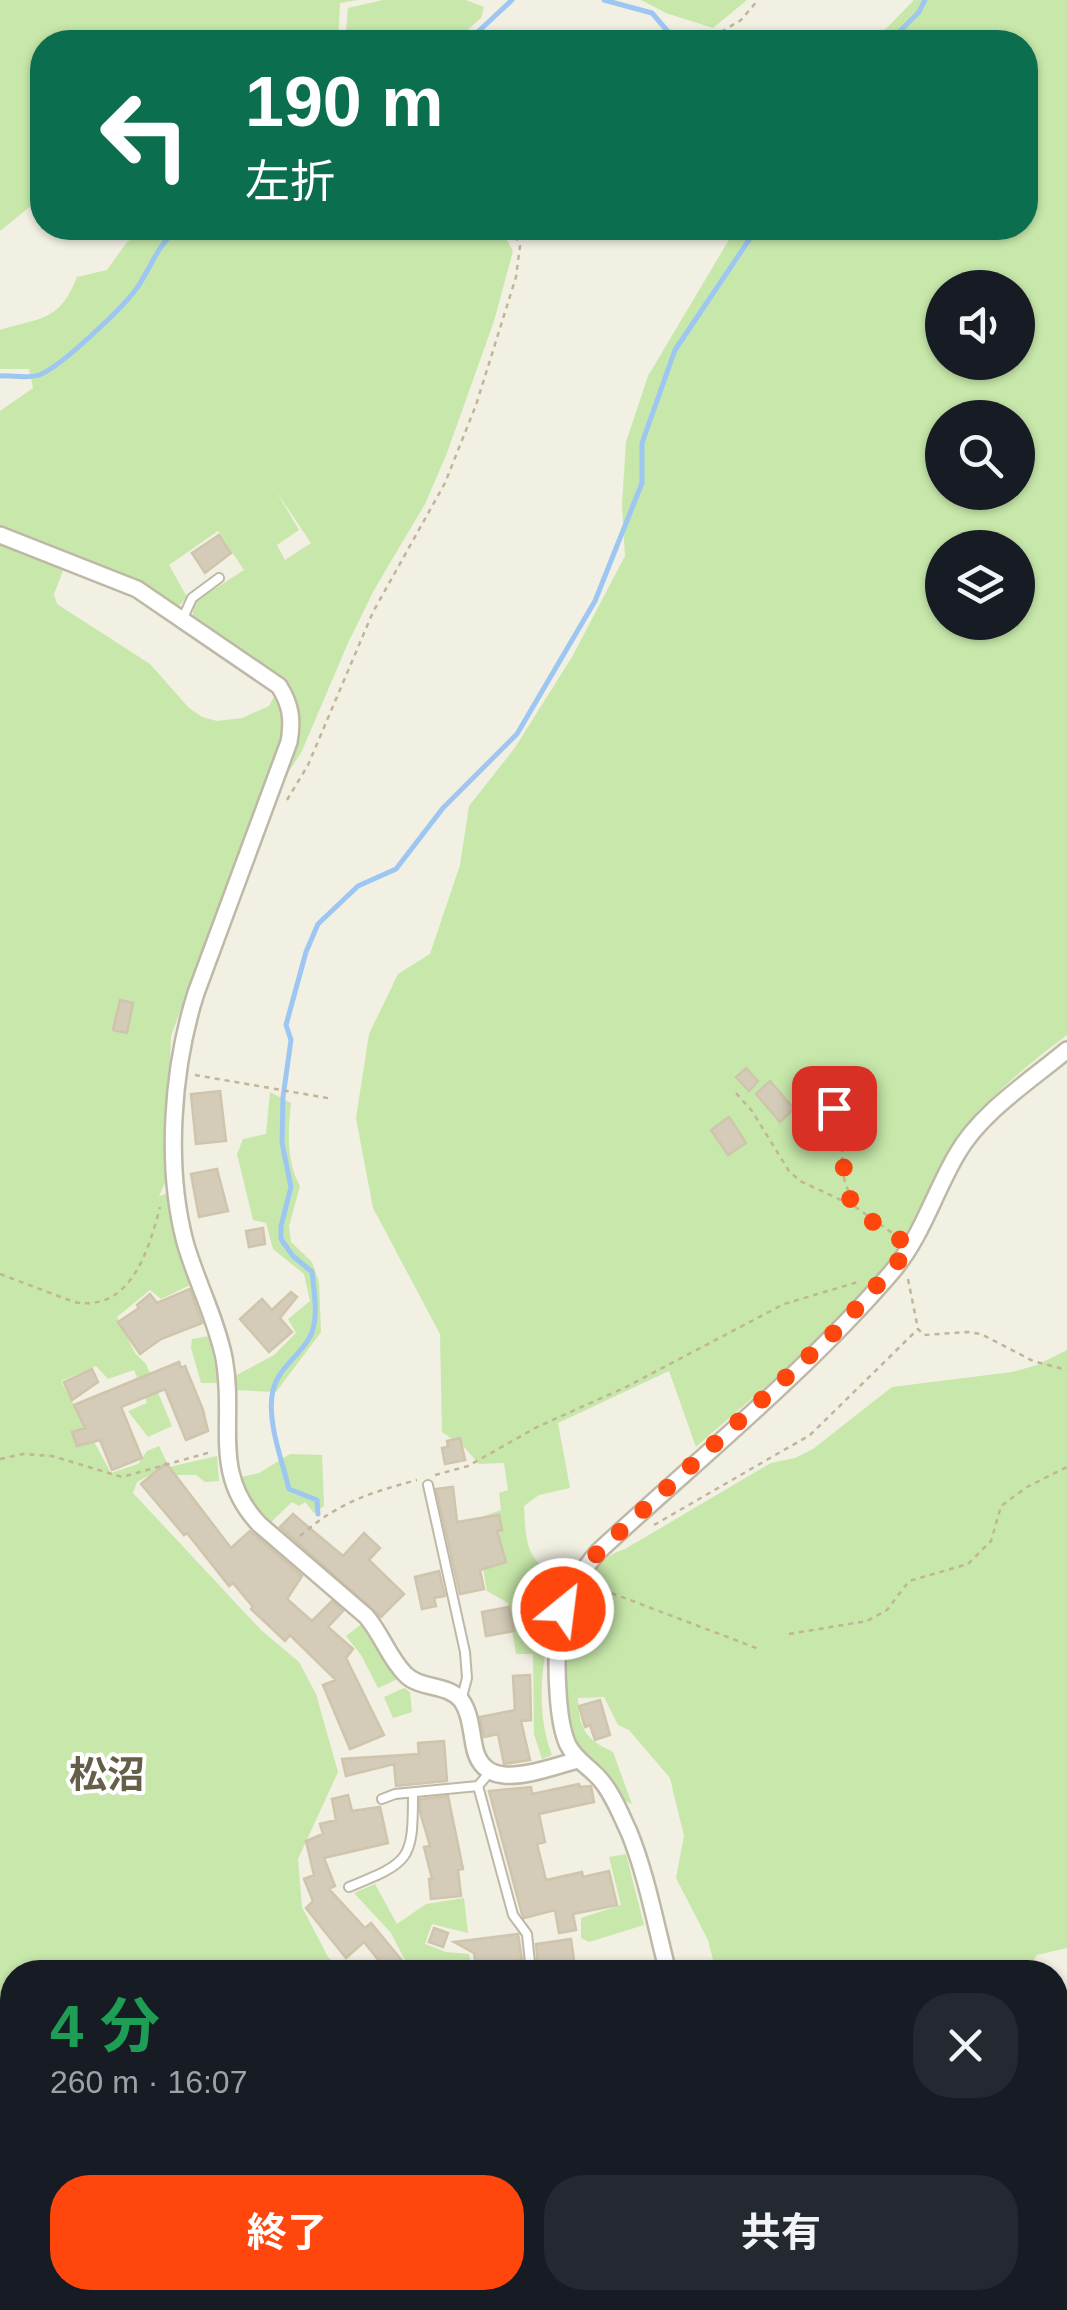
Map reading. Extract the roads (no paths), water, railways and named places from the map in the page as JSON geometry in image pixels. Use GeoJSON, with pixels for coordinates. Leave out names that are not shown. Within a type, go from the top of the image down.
{"type":"FeatureCollection","features":[{"type":"Feature","properties":{"kind":"street"},"geometry":{"type":"LineString","coordinates":[[0,536],[137,589],[183,618],[279,686],[293,722],[290,742],[187,1021],[178,1073],[174,1182],[186,1246],[224,1355],[228,1469],[246,1509],[366,1616],[404,1674],[414,1681],[452,1692],[461,1700],[468,1712],[483,1779],[579,1760]]}},
{"type":"Feature","properties":{"kind":"street"},"geometry":{"type":"LineString","coordinates":[[665,1960],[630,1834],[602,1781],[568,1744],[559,1710],[556,1658],[563,1609],[576,1580],[599,1551],[838,1329],[892,1273],[973,1131],[1067,1050]]}},
{"type":"Feature","properties":{"kind":"lane"},"geometry":{"type":"LineString","coordinates":[[183,618],[192,598],[219,578]]}},
{"type":"Feature","properties":{"kind":"lane"},"geometry":{"type":"LineString","coordinates":[[428,1485],[464,1652],[467,1678],[461,1700]]}},
{"type":"Feature","properties":{"kind":"lane"},"geometry":{"type":"LineString","coordinates":[[382,1799],[483,1779],[513,1915],[527,1934],[530,1960]]}},
{"type":"Feature","properties":{"kind":"lane"},"geometry":{"type":"LineString","coordinates":[[349,1887],[388,1870],[410,1848],[413,1794]]}},
{"type":"Feature","properties":{"kind":"waterway"},"geometry":{"type":"LineString","coordinates":[[480,30],[512,0]]}},
{"type":"Feature","properties":{"kind":"waterway"},"geometry":{"type":"LineString","coordinates":[[604,0],[652,13],[667,30]]}},
{"type":"Feature","properties":{"kind":"waterway"},"geometry":{"type":"LineString","coordinates":[[901,30],[925,0]]}},
{"type":"Feature","properties":{"kind":"waterway"},"geometry":{"type":"LineString","coordinates":[[0,376],[39,375],[77,348],[132,294],[167,240]]}},
{"type":"Feature","properties":{"kind":"waterway"},"geometry":{"type":"LineString","coordinates":[[318,1514],[317,1500],[289,1489],[271,1402],[276,1382],[312,1333],[315,1316],[312,1272],[281,1239],[291,1187],[282,1143],[283,1097],[291,1040],[286,1025],[306,952],[318,924],[358,886],[396,869],[443,808],[517,734],[595,601],[642,483],[642,443],[675,350],[749,240]]}},
{"type":"Feature","properties":{"kind":"district","name":"松沼"},"geometry":{"type":"Point","coordinates":[107,1775]}}]}
